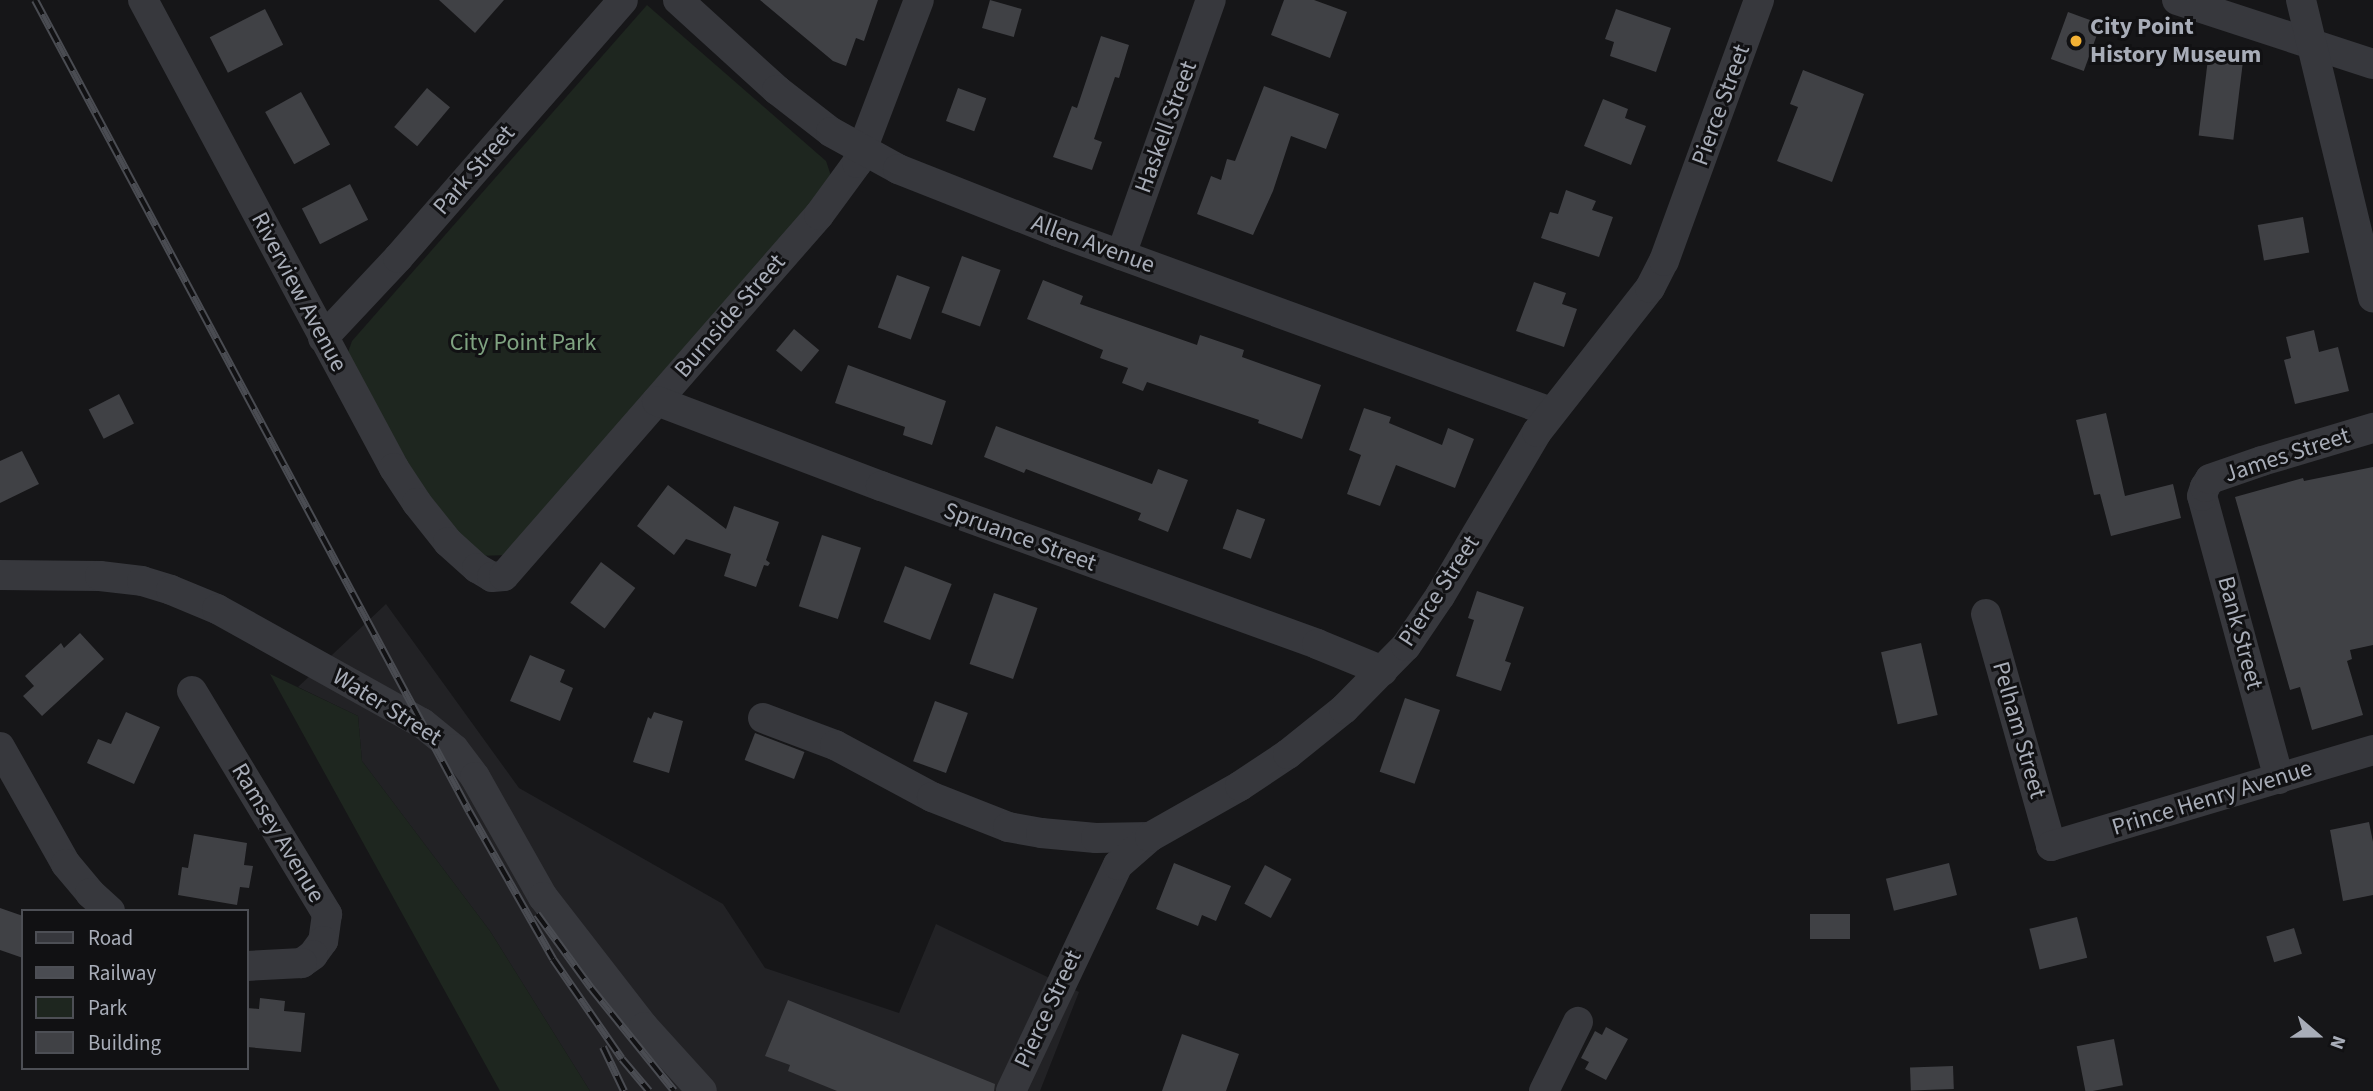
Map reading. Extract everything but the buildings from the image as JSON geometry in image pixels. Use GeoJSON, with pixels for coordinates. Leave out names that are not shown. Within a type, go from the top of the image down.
{"type":"FeatureCollection","features":[{"type":"Feature","properties":{"kind":"street","name":"Riverview Avenue"},"geometry":{"type":"LineString","coordinates":[[143,0],[394,468],[448,542],[477,568]]}},
{"type":"Feature","properties":{"kind":"street","name":"Park Street"},"geometry":{"type":"LineString","coordinates":[[323,338],[398,258],[623,0]]}},
{"type":"Feature","properties":{"kind":"street","name":"Allen Avenue"},"geometry":{"type":"LineString","coordinates":[[678,0],[777,89],[831,132],[863,152],[910,174],[1121,255],[1551,412]]}},
{"type":"Feature","properties":{"kind":"street","name":"Burnside Street"},"geometry":{"type":"LineString","coordinates":[[477,568],[492,577],[504,576],[819,215],[863,152],[919,0]]}},
{"type":"Feature","properties":{"kind":"street","name":"Haskell Street"},"geometry":{"type":"LineString","coordinates":[[1121,255],[1211,0]]}},
{"type":"Feature","properties":{"kind":"street","name":"Pierce Street"},"geometry":{"type":"LineString","coordinates":[[1011,1091],[1109,879],[1118,865],[1150,836],[1240,786],[1288,754],[1344,709],[1406,646],[1440,596],[1551,412],[1637,307],[1664,261],[1759,0]]}},
{"type":"Feature","properties":{"kind":"street"},"geometry":{"type":"LineString","coordinates":[[2177,0],[2373,64]]}},
{"type":"Feature","properties":{"kind":"street"},"geometry":{"type":"LineString","coordinates":[[2301,0],[2373,297]]}},
{"type":"Feature","properties":{"kind":"street","name":"Spruance Street"},"geometry":{"type":"LineString","coordinates":[[657,401],[1383,671]]}},
{"type":"Feature","properties":{"kind":"street","name":"James Street"},"geometry":{"type":"LineString","coordinates":[[2204,487],[2210,479],[2373,428]]}},
{"type":"Feature","properties":{"kind":"street","name":"Bank Street"},"geometry":{"type":"LineString","coordinates":[[2204,487],[2202,496],[2279,779]]}},
{"type":"Feature","properties":{"kind":"street","name":"Water Street"},"geometry":{"type":"LineString","coordinates":[[0,575],[100,576],[142,581],[171,590],[217,609],[422,723],[454,749],[475,777],[543,897],[644,1027],[702,1091]]}},
{"type":"Feature","properties":{"kind":"street","name":"Pelham Street"},"geometry":{"type":"LineString","coordinates":[[1986,614],[2051,846]]}},
{"type":"Feature","properties":{"kind":"street","name":"Ramsey Avenue"},"geometry":{"type":"LineString","coordinates":[[192,691],[327,914],[323,941],[313,955],[302,963],[248,966]]}},
{"type":"Feature","properties":{"kind":"street"},"geometry":{"type":"LineString","coordinates":[[763,718],[825,741],[932,797],[1007,827],[1096,838],[1150,836]]}},
{"type":"Feature","properties":{"kind":"street"},"geometry":{"type":"LineString","coordinates":[[0,747],[66,863],[90,893],[108,909]]}},
{"type":"Feature","properties":{"kind":"street","name":"Prince Henry Avenue"},"geometry":{"type":"LineString","coordinates":[[2051,846],[2373,750]]}},
{"type":"Feature","properties":{"kind":"street"},"geometry":{"type":"LineString","coordinates":[[1544,1091],[1578,1022]]}},
{"type":"Feature","properties":{"kind":"shaded area"},"geometry":{"type":"Polygon","coordinates":[[[386,604],[519,788],[723,904],[765,968],[899,1013],[936,924],[1079,992],[1040,1091],[590,1091],[490,931],[362,761],[358,716],[298,687],[386,604]]]}},
{"type":"Feature","properties":{"kind":"green space","name":"City Point Park"},"geometry":{"type":"Polygon","coordinates":[[[647,5],[826,161],[831,176],[827,191],[510,555],[476,556],[417,479],[346,358],[352,341],[647,5]]]}},
{"type":"Feature","properties":{"kind":"green space"},"geometry":{"type":"Polygon","coordinates":[[[270,674],[358,716],[362,761],[490,931],[590,1091],[500,1091],[270,674]]]}},
{"type":"Feature","properties":{"kind":"railway"},"geometry":{"type":"LineString","coordinates":[[35,0],[469,811],[553,959],[622,1059],[649,1091]]}},
{"type":"Feature","properties":{"kind":"railway"},"geometry":{"type":"LineString","coordinates":[[537,914],[591,988],[674,1091]]}},
{"type":"Feature","properties":{"kind":"railway"},"geometry":{"type":"LineString","coordinates":[[603,1047],[624,1091]]}},
{"type":"Feature","properties":{"kind":"place","name":"City Point History Museum"},"geometry":{"type":"Point","coordinates":[2076,41]}}]}
